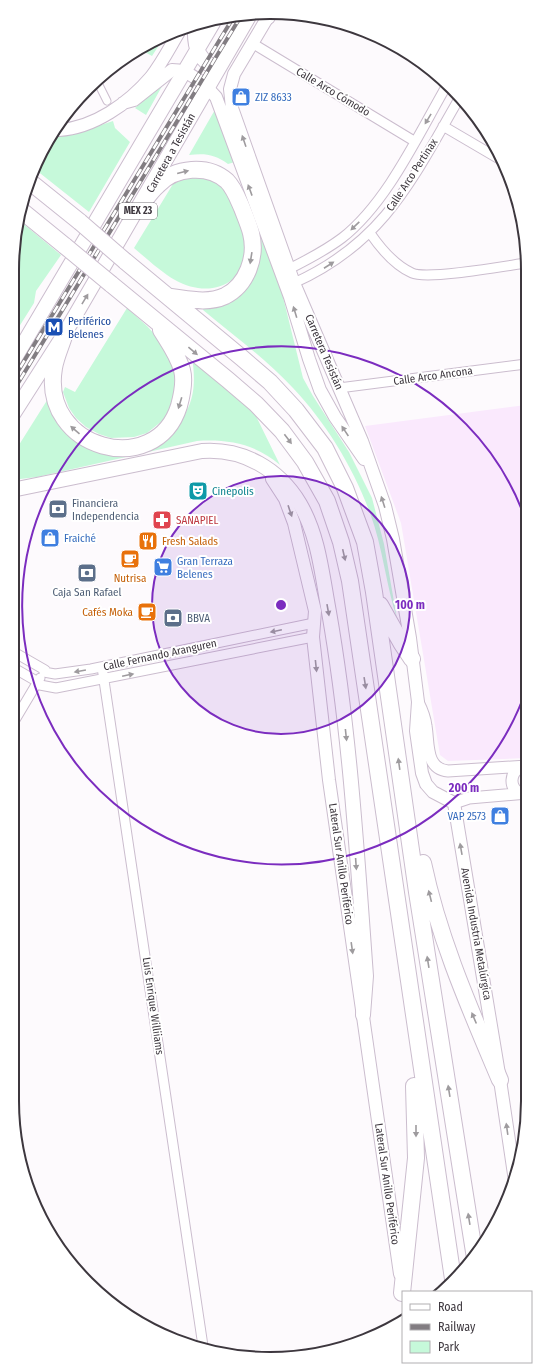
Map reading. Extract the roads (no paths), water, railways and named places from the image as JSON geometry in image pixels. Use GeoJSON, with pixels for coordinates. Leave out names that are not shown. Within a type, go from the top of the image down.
{"type":"FeatureCollection","features":[{"type":"Feature","properties":{"kind":"highway"},"geometry":{"type":"LineString","coordinates":[[142,204],[158,184],[172,175],[182,171],[199,170],[210,172],[227,181],[233,189],[251,234],[252,260],[240,284],[233,291],[224,296],[206,300],[170,297]]}},
{"type":"Feature","properties":{"kind":"highway"},"geometry":{"type":"LineString","coordinates":[[34,185],[270,382],[296,410],[325,448],[345,488],[365,542],[374,592],[402,785],[473,1248]]}},
{"type":"Feature","properties":{"kind":"highway"},"geometry":{"type":"LineString","coordinates":[[26,214],[256,404],[282,431],[305,462],[328,501],[341,542],[350,581],[452,1273]]}},
{"type":"Feature","properties":{"kind":"highway"},"geometry":{"type":"LineString","coordinates":[[65,333],[54,368],[53,383],[56,402],[66,422],[78,434],[98,445],[114,449],[131,448],[148,442],[163,432],[176,416],[183,394],[183,371],[178,359],[152,317]]}},
{"type":"Feature","properties":{"kind":"highway"},"geometry":{"type":"LineString","coordinates":[[374,592],[393,630],[412,659]]}},
{"type":"Feature","properties":{"kind":"highway"},"geometry":{"type":"LineString","coordinates":[[402,785],[410,810],[432,900],[444,941],[467,1002],[500,1080]]}},
{"type":"Feature","properties":{"kind":"highway"},"geometry":{"type":"LineString","coordinates":[[390,856],[416,1112],[416,1158],[403,1291]]}},
{"type":"Feature","properties":{"kind":"main road","name":"Carretera Tesistán"},"geometry":{"type":"LineString","coordinates":[[266,19],[234,74],[230,94],[232,108],[294,283],[362,441],[374,475],[393,539],[418,702]]}},
{"type":"Feature","properties":{"kind":"main road","name":"Carretera a Tesistán"},"geometry":{"type":"LineString","coordinates":[[65,333],[142,204],[247,20]]}},
{"type":"Feature","properties":{"kind":"main road","name":"MEX 23"},"geometry":{"type":"LineString","coordinates":[[19,350],[211,26]]}},
{"type":"Feature","properties":{"kind":"main road"},"geometry":{"type":"LineString","coordinates":[[195,30],[197,51],[209,65],[217,70]]}},
{"type":"Feature","properties":{"kind":"main road"},"geometry":{"type":"LineString","coordinates":[[62,129],[79,126],[100,118],[123,103],[151,76],[176,37]]}},
{"type":"Feature","properties":{"kind":"main road"},"geometry":{"type":"LineString","coordinates":[[123,103],[134,100],[172,70],[184,72],[196,78],[216,97],[290,297],[320,390],[374,475]]}},
{"type":"Feature","properties":{"kind":"main road","name":"MEX 23"},"geometry":{"type":"LineString","coordinates":[[19,405],[65,333]]}},
{"type":"Feature","properties":{"kind":"main road"},"geometry":{"type":"LineString","coordinates":[[19,346],[24,340]]}},
{"type":"Feature","properties":{"kind":"main road"},"geometry":{"type":"LineString","coordinates":[[19,488],[202,451],[215,450],[237,454],[265,467],[289,488],[305,512],[317,547],[334,641],[346,733],[366,976],[363,1015]]}},
{"type":"Feature","properties":{"kind":"main road","name":"Lateral Sur Anillo Periférico"},"geometry":{"type":"LineString","coordinates":[[237,454],[263,469],[276,483],[285,498],[294,523],[315,611],[313,637],[329,780],[402,1291]]}},
{"type":"Feature","properties":{"kind":"main road"},"geometry":{"type":"LineString","coordinates":[[418,702],[416,731],[424,779],[433,792],[454,803]]}},
{"type":"Feature","properties":{"kind":"main road","name":"Avenida Industria Metalúrgica"},"geometry":{"type":"LineString","coordinates":[[454,803],[512,1164]]}},
{"type":"Feature","properties":{"kind":"street","name":"Calle Arco Cómodo"},"geometry":{"type":"LineString","coordinates":[[252,43],[414,141]]}},
{"type":"Feature","properties":{"kind":"street"},"geometry":{"type":"LineString","coordinates":[[100,86],[107,101]]}},
{"type":"Feature","properties":{"kind":"street","name":"Calle Arco Pertinax"},"geometry":{"type":"LineString","coordinates":[[289,269],[342,238],[357,224],[386,188],[445,91]]}},
{"type":"Feature","properties":{"kind":"street","name":"Calle Arco Pertinax"},"geometry":{"type":"LineString","coordinates":[[294,283],[324,268],[351,251],[370,233],[401,196],[457,103]]}},
{"type":"Feature","properties":{"kind":"street"},"geometry":{"type":"LineString","coordinates":[[443,126],[493,155]]}},
{"type":"Feature","properties":{"kind":"street"},"geometry":{"type":"LineString","coordinates":[[370,233],[382,250],[413,274],[433,276],[521,264]]}},
{"type":"Feature","properties":{"kind":"street","name":"Calle Arco Ancona"},"geometry":{"type":"LineString","coordinates":[[339,388],[521,365]]}},
{"type":"Feature","properties":{"kind":"street","name":"Calle Fernando Aranguren"},"geometry":{"type":"LineString","coordinates":[[19,655],[45,670],[44,672],[55,674],[102,667],[314,623]]}},
{"type":"Feature","properties":{"kind":"street","name":"Calle Fernando Aranguren"},"geometry":{"type":"LineString","coordinates":[[19,671],[38,682],[40,685],[56,688],[104,680],[313,637]]}},
{"type":"Feature","properties":{"kind":"street"},"geometry":{"type":"LineString","coordinates":[[216,644],[218,656]]}},
{"type":"Feature","properties":{"kind":"street","name":"Luis Enrique Williiams"},"geometry":{"type":"LineString","coordinates":[[102,667],[202,1342]]}},
{"type":"Feature","properties":{"kind":"street"},"geometry":{"type":"LineString","coordinates":[[19,713],[45,670]]}},
{"type":"Feature","properties":{"kind":"street"},"geometry":{"type":"LineString","coordinates":[[418,702],[425,720],[431,760],[437,767],[448,771],[521,767]]}},
{"type":"Feature","properties":{"kind":"street"},"geometry":{"type":"LineString","coordinates":[[521,768],[514,772],[512,780],[514,788],[521,792]]}},
{"type":"Feature","properties":{"kind":"street"},"geometry":{"type":"LineString","coordinates":[[454,803],[469,798],[521,793]]}},
{"type":"Feature","properties":{"kind":"railway"},"geometry":{"type":"LineString","coordinates":[[19,381],[238,21]]}},
{"type":"Feature","properties":{"kind":"railway"},"geometry":{"type":"LineString","coordinates":[[19,370],[230,22]]}},
{"type":"Feature","properties":{"kind":"place","name":"ZIZ 8633"},"geometry":{"type":"Point","coordinates":[241,97]}},
{"type":"Feature","properties":{"kind":"place","name":"Periférico Belenes"},"geometry":{"type":"Point","coordinates":[54,327]}},
{"type":"Feature","properties":{"kind":"place","name":"Cinepolis"},"geometry":{"type":"Point","coordinates":[198,491]}},
{"type":"Feature","properties":{"kind":"place","name":"Financiera Independencia"},"geometry":{"type":"Point","coordinates":[58,509]}},
{"type":"Feature","properties":{"kind":"place","name":"SANAPIEL"},"geometry":{"type":"Point","coordinates":[162,520]}},
{"type":"Feature","properties":{"kind":"place","name":"Fraiché"},"geometry":{"type":"Point","coordinates":[50,538]}},
{"type":"Feature","properties":{"kind":"place","name":"Fresh Salads"},"geometry":{"type":"Point","coordinates":[148,541]}},
{"type":"Feature","properties":{"kind":"place","name":"Nutrisa"},"geometry":{"type":"Point","coordinates":[130,559]}},
{"type":"Feature","properties":{"kind":"place","name":"Gran Terraza Belenes"},"geometry":{"type":"Point","coordinates":[163,567]}},
{"type":"Feature","properties":{"kind":"place","name":"Caja San Rafael"},"geometry":{"type":"Point","coordinates":[87,573]}},
{"type":"Feature","properties":{"kind":"place","name":"Cafés Moka"},"geometry":{"type":"Point","coordinates":[147,612]}},
{"type":"Feature","properties":{"kind":"place","name":"BBVA"},"geometry":{"type":"Point","coordinates":[173,618]}},
{"type":"Feature","properties":{"kind":"place","name":"VAP 2573"},"geometry":{"type":"Point","coordinates":[500,816]}}]}
